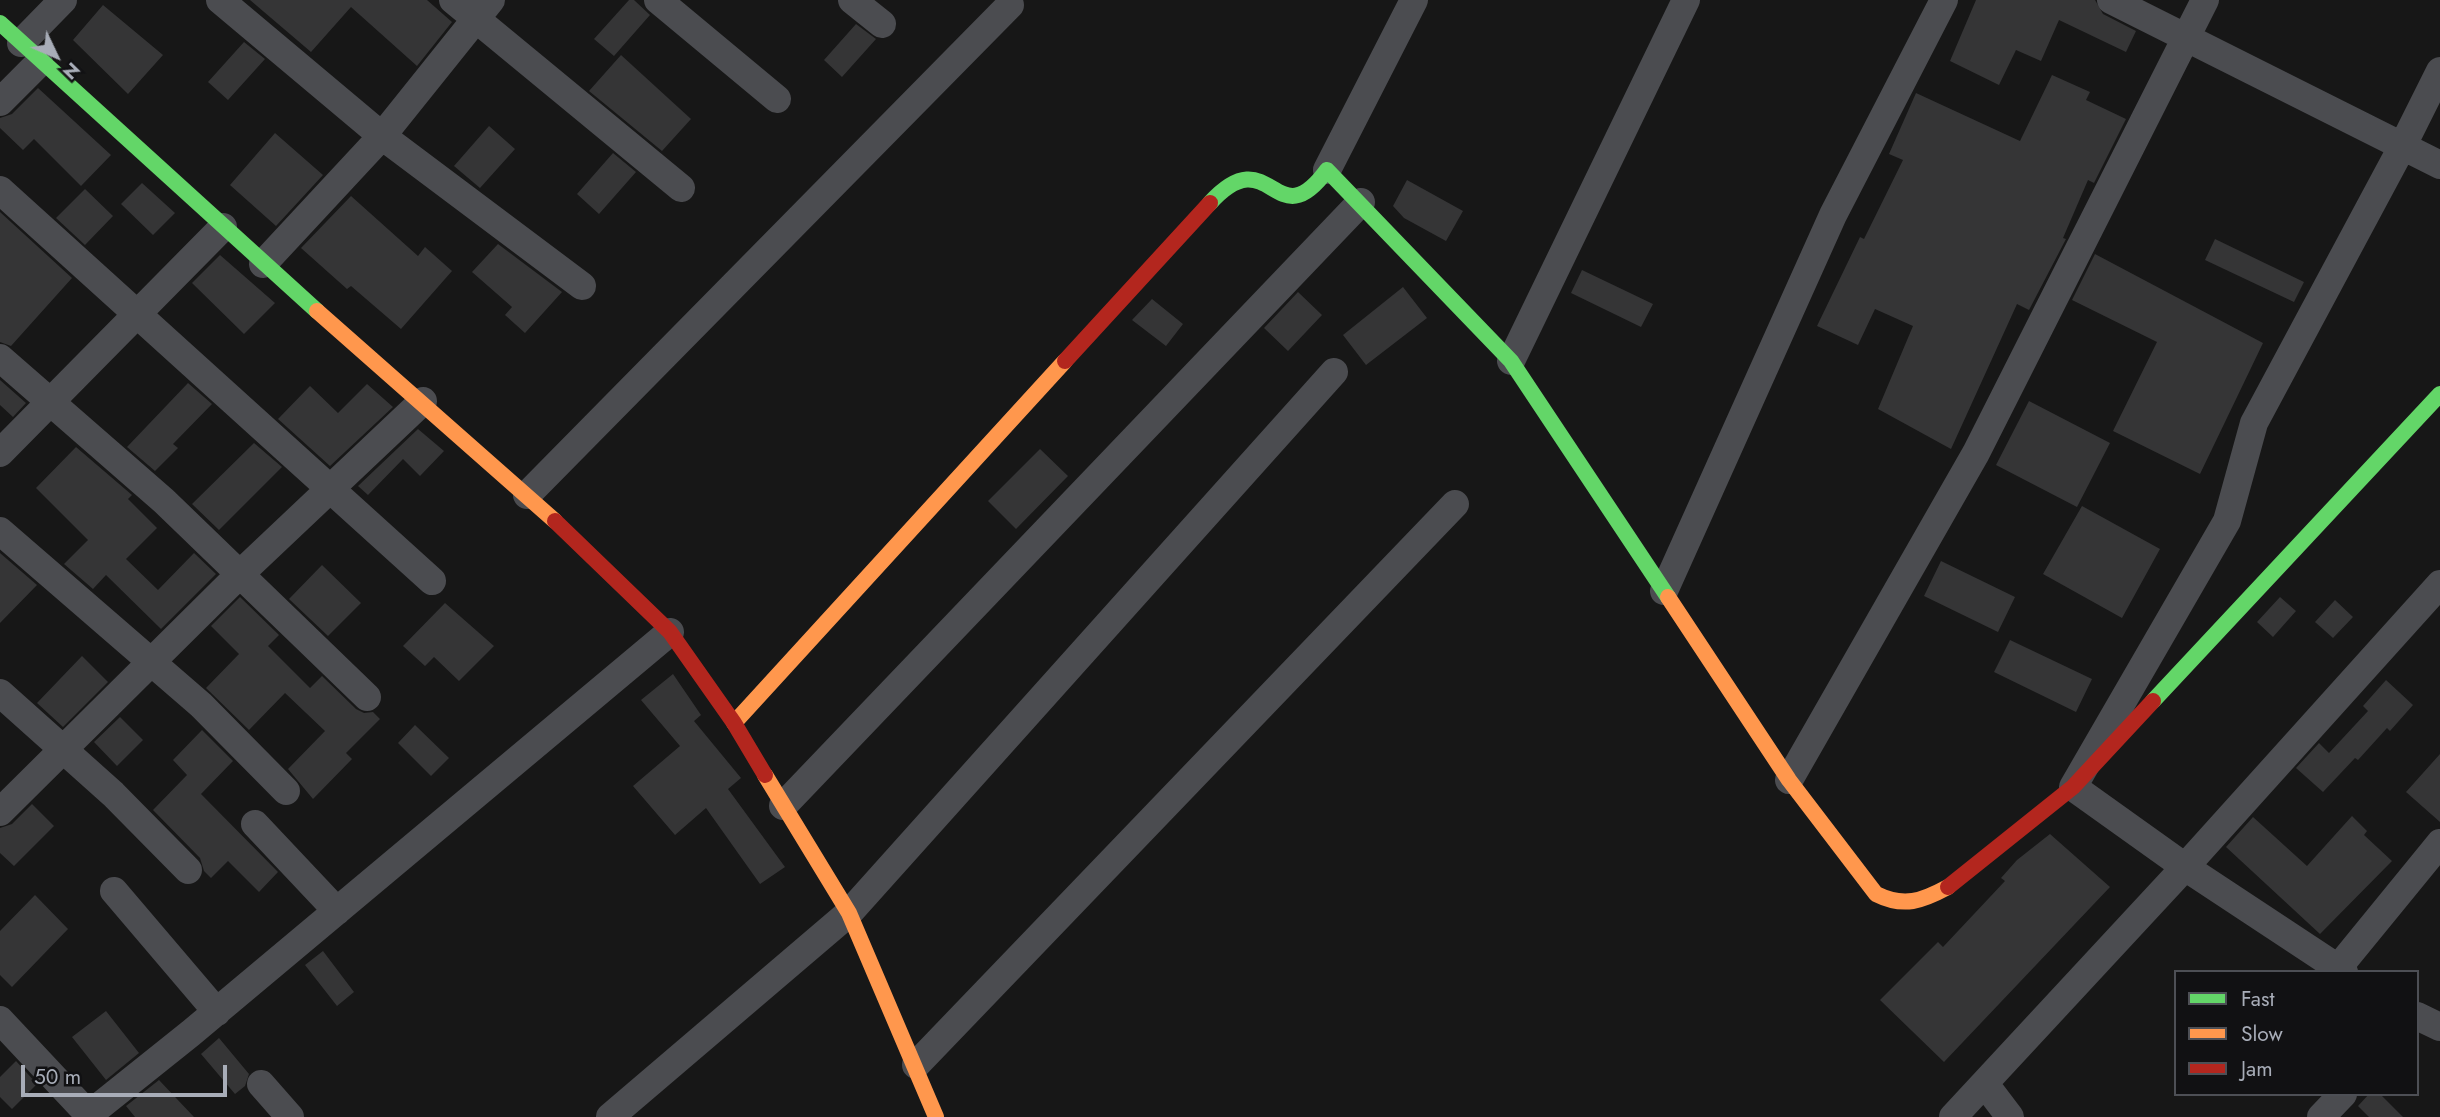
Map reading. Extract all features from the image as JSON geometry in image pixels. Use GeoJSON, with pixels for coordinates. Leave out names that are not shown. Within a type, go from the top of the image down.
{"type":"FeatureCollection","features":[{"type":"Feature","properties":{"kind":"street"},"geometry":{"type":"LineString","coordinates":[[0,102],[62,0]]}},
{"type":"Feature","properties":{"kind":"street"},"geometry":{"type":"LineString","coordinates":[[220,0],[382,136],[582,286]]}},
{"type":"Feature","properties":{"kind":"street"},"geometry":{"type":"LineString","coordinates":[[453,0],[484,9],[681,188]]}},
{"type":"Feature","properties":{"kind":"street"},"geometry":{"type":"LineString","coordinates":[[658,0],[777,99]]}},
{"type":"Feature","properties":{"kind":"street"},"geometry":{"type":"LineString","coordinates":[[852,0],[882,24]]}},
{"type":"Feature","properties":{"kind":"street"},"geometry":{"type":"LineString","coordinates":[[734,723],[1222,190],[1238,178],[1253,179],[1290,198],[1304,196],[1315,188],[1327,170],[1414,0]]}},
{"type":"Feature","properties":{"kind":"street"},"geometry":{"type":"LineString","coordinates":[[1511,361],[1686,0]]}},
{"type":"Feature","properties":{"kind":"street"},"geometry":{"type":"LineString","coordinates":[[1664,591],[1833,215],[1944,0]]}},
{"type":"Feature","properties":{"kind":"street"},"geometry":{"type":"LineString","coordinates":[[2111,0],[2440,165]]}},
{"type":"Feature","properties":{"kind":"street"},"geometry":{"type":"LineString","coordinates":[[1789,780],[1976,453],[2205,0]]}},
{"type":"Feature","properties":{"kind":"street"},"geometry":{"type":"LineString","coordinates":[[527,495],[1010,5]]}},
{"type":"Feature","properties":{"kind":"street"},"geometry":{"type":"LineString","coordinates":[[263,264],[382,136],[484,9]]}},
{"type":"Feature","properties":{"kind":"street"},"geometry":{"type":"LineString","coordinates":[[0,23],[263,264],[423,401],[527,495],[670,632],[734,723],[849,914],[916,1065],[936,1117]]}},
{"type":"Feature","properties":{"kind":"street"},"geometry":{"type":"LineString","coordinates":[[2073,787],[2227,521],[2254,423],[2402,148],[2440,71]]}},
{"type":"Feature","properties":{"kind":"street"},"geometry":{"type":"LineString","coordinates":[[1327,170],[1361,202],[1511,361],[1789,780],[1876,894],[1895,903],[1920,902],[1950,886],[2073,787],[2440,394]]}},
{"type":"Feature","properties":{"kind":"street"},"geometry":{"type":"LineString","coordinates":[[0,190],[432,581]]}},
{"type":"Feature","properties":{"kind":"street"},"geometry":{"type":"LineString","coordinates":[[783,806],[1361,202]]}},
{"type":"Feature","properties":{"kind":"street"},"geometry":{"type":"LineString","coordinates":[[0,453],[223,227]]}},
{"type":"Feature","properties":{"kind":"street"},"geometry":{"type":"LineString","coordinates":[[0,358],[164,501],[367,697]]}},
{"type":"Feature","properties":{"kind":"street"},"geometry":{"type":"LineString","coordinates":[[610,1117],[849,914],[1334,372]]}},
{"type":"Feature","properties":{"kind":"street"},"geometry":{"type":"LineString","coordinates":[[0,813],[240,574],[423,401]]}},
{"type":"Feature","properties":{"kind":"street"},"geometry":{"type":"LineString","coordinates":[[916,1065],[1455,504]]}},
{"type":"Feature","properties":{"kind":"street"},"geometry":{"type":"LineString","coordinates":[[0,531],[201,705],[286,791]]}},
{"type":"Feature","properties":{"kind":"street"},"geometry":{"type":"LineString","coordinates":[[1953,1117],[2185,867],[2440,584]]}},
{"type":"Feature","properties":{"kind":"street"},"geometry":{"type":"LineString","coordinates":[[0,1020],[88,1116],[217,1012],[670,632]]}},
{"type":"Feature","properties":{"kind":"street"},"geometry":{"type":"LineString","coordinates":[[0,693],[64,750],[188,870]]}},
{"type":"Feature","properties":{"kind":"street"},"geometry":{"type":"LineString","coordinates":[[2073,787],[2185,867],[2341,970],[2440,843]]}},
{"type":"Feature","properties":{"kind":"street"},"geometry":{"type":"LineString","coordinates":[[255,824],[337,911]]}},
{"type":"Feature","properties":{"kind":"street"},"geometry":{"type":"LineString","coordinates":[[114,891],[217,1012]]}},
{"type":"Feature","properties":{"kind":"street"},"geometry":{"type":"LineString","coordinates":[[2419,1017],[2440,1027]]}},
{"type":"Feature","properties":{"kind":"street"},"geometry":{"type":"LineString","coordinates":[[261,1084],[290,1117]]}},
{"type":"Feature","properties":{"kind":"street"},"geometry":{"type":"LineString","coordinates":[[1985,1084],[2010,1117]]}},
{"type":"Feature","properties":{"kind":"street"},"geometry":{"type":"LineString","coordinates":[[2321,1117],[2341,1096]]}},
{"type":"Feature","properties":{"kind":"building"},"geometry":{"type":"Polygon","coordinates":[[[250,0],[427,0],[452,22],[417,66],[351,7],[311,52],[250,0]]]}},
{"type":"Feature","properties":{"kind":"building"},"geometry":{"type":"Polygon","coordinates":[[[629,0],[634,0],[650,15],[614,56],[594,39],[629,0]]]}},
{"type":"Feature","properties":{"kind":"building"},"geometry":{"type":"Polygon","coordinates":[[[1976,0],[2095,0],[2103,14],[2136,31],[2126,52],[2059,20],[2041,61],[2016,50],[1999,85],[1950,61],[1976,0]]]}},
{"type":"Feature","properties":{"kind":"building"},"geometry":{"type":"Polygon","coordinates":[[[103,5],[163,55],[128,94],[73,40],[103,5]]]}},
{"type":"Feature","properties":{"kind":"building"},"geometry":{"type":"Polygon","coordinates":[[[856,24],[876,39],[842,77],[824,60],[856,24]]]}},
{"type":"Feature","properties":{"kind":"building"},"geometry":{"type":"Polygon","coordinates":[[[244,42],[265,59],[228,100],[208,82],[244,42]]]}},
{"type":"Feature","properties":{"kind":"building"},"geometry":{"type":"Polygon","coordinates":[[[621,55],[691,119],[662,151],[589,91],[621,55]]]}},
{"type":"Feature","properties":{"kind":"building"},"geometry":{"type":"Polygon","coordinates":[[[2052,75],[2090,92],[2086,100],[2126,119],[2094,183],[2088,180],[2063,238],[2066,239],[2029,310],[2017,304],[1951,449],[1878,409],[1913,326],[1875,309],[1858,345],[1817,326],[1860,237],[1864,239],[1903,160],[1889,154],[1916,93],[2020,141],[2052,75]]]}},
{"type":"Feature","properties":{"kind":"building"},"geometry":{"type":"Polygon","coordinates":[[[38,88],[111,155],[81,186],[34,139],[23,150],[0,128],[0,118],[12,114],[38,88]]]}},
{"type":"Feature","properties":{"kind":"building"},"geometry":{"type":"Polygon","coordinates":[[[489,126],[515,149],[480,188],[454,166],[489,126]]]}},
{"type":"Feature","properties":{"kind":"building"},"geometry":{"type":"Polygon","coordinates":[[[275,133],[323,175],[276,226],[230,185],[275,133]]]}},
{"type":"Feature","properties":{"kind":"building"},"geometry":{"type":"Polygon","coordinates":[[[613,153],[636,172],[599,214],[577,194],[613,153]]]}},
{"type":"Feature","properties":{"kind":"building"},"geometry":{"type":"Polygon","coordinates":[[[1407,180],[1463,211],[1446,241],[1404,218],[1393,206],[1407,180]]]}},
{"type":"Feature","properties":{"kind":"building"},"geometry":{"type":"Polygon","coordinates":[[[142,183],[175,213],[153,235],[121,204],[142,183]]]}},
{"type":"Feature","properties":{"kind":"building"},"geometry":{"type":"Polygon","coordinates":[[[85,189],[113,216],[85,245],[56,218],[85,189]]]}},
{"type":"Feature","properties":{"kind":"building"},"geometry":{"type":"Polygon","coordinates":[[[351,196],[418,256],[425,247],[452,271],[401,329],[351,286],[347,289],[301,248],[351,196]]]}},
{"type":"Feature","properties":{"kind":"building"},"geometry":{"type":"Polygon","coordinates":[[[0,212],[72,278],[11,346],[0,342],[0,212]]]}},
{"type":"Feature","properties":{"kind":"building"},"geometry":{"type":"Polygon","coordinates":[[[2215,239],[2304,282],[2294,302],[2205,260],[2215,239]]]}},
{"type":"Feature","properties":{"kind":"building"},"geometry":{"type":"Polygon","coordinates":[[[498,244],[562,292],[525,333],[505,315],[512,307],[472,272],[498,244]]]}},
{"type":"Feature","properties":{"kind":"building"},"geometry":{"type":"Polygon","coordinates":[[[2095,254],[2263,343],[2200,474],[2113,431],[2157,342],[2072,300],[2095,254]]]}},
{"type":"Feature","properties":{"kind":"building"},"geometry":{"type":"Polygon","coordinates":[[[220,255],[275,303],[244,334],[192,283],[220,255]]]}},
{"type":"Feature","properties":{"kind":"building"},"geometry":{"type":"Polygon","coordinates":[[[1582,270],[1653,304],[1641,327],[1571,293],[1582,270]]]}},
{"type":"Feature","properties":{"kind":"building"},"geometry":{"type":"Polygon","coordinates":[[[1403,287],[1427,318],[1366,365],[1343,335],[1403,287]]]}},
{"type":"Feature","properties":{"kind":"building"},"geometry":{"type":"Polygon","coordinates":[[[1298,292],[1322,315],[1288,351],[1264,328],[1298,292]]]}},
{"type":"Feature","properties":{"kind":"building"},"geometry":{"type":"Polygon","coordinates":[[[1152,299],[1183,324],[1166,346],[1132,320],[1152,299]]]}},
{"type":"Feature","properties":{"kind":"building"},"geometry":{"type":"Polygon","coordinates":[[[0,380],[26,403],[13,417],[0,405],[0,380]]]}},
{"type":"Feature","properties":{"kind":"building"},"geometry":{"type":"Polygon","coordinates":[[[188,383],[212,404],[173,444],[178,448],[155,471],[127,447],[188,383]]]}},
{"type":"Feature","properties":{"kind":"building"},"geometry":{"type":"Polygon","coordinates":[[[367,384],[393,407],[330,466],[278,419],[310,386],[338,413],[367,384]]]}},
{"type":"Feature","properties":{"kind":"building"},"geometry":{"type":"Polygon","coordinates":[[[2029,401],[2110,443],[2077,507],[1996,465],[2029,401]]]}},
{"type":"Feature","properties":{"kind":"building"},"geometry":{"type":"Polygon","coordinates":[[[418,429],[444,451],[420,476],[403,459],[368,495],[358,486],[418,429]]]}},
{"type":"Feature","properties":{"kind":"building"},"geometry":{"type":"Polygon","coordinates":[[[254,443],[282,467],[219,530],[192,504],[254,443]]]}},
{"type":"Feature","properties":{"kind":"building"},"geometry":{"type":"Polygon","coordinates":[[[76,447],[132,495],[128,499],[157,528],[126,559],[158,590],[194,553],[216,574],[161,629],[106,575],[93,589],[64,564],[88,540],[36,488],[76,447]]]}},
{"type":"Feature","properties":{"kind":"building"},"geometry":{"type":"Polygon","coordinates":[[[1040,449],[1068,476],[1016,529],[988,501],[1040,449]]]}},
{"type":"Feature","properties":{"kind":"building"},"geometry":{"type":"Polygon","coordinates":[[[2082,506],[2160,549],[2122,618],[2043,574],[2082,506]]]}},
{"type":"Feature","properties":{"kind":"building"},"geometry":{"type":"Polygon","coordinates":[[[0,553],[37,585],[0,623],[0,553]]]}},
{"type":"Feature","properties":{"kind":"building"},"geometry":{"type":"Polygon","coordinates":[[[1941,561],[2015,597],[1998,632],[1924,596],[1941,561]]]}},
{"type":"Feature","properties":{"kind":"building"},"geometry":{"type":"Polygon","coordinates":[[[322,565],[361,603],[328,636],[289,599],[322,565]]]}},
{"type":"Feature","properties":{"kind":"building"},"geometry":{"type":"Polygon","coordinates":[[[240,597],[279,635],[268,646],[310,688],[322,676],[356,709],[364,713],[373,712],[380,719],[346,753],[352,759],[313,799],[288,769],[325,731],[285,693],[249,730],[206,688],[239,654],[211,626],[240,597]]]}},
{"type":"Feature","properties":{"kind":"building"},"geometry":{"type":"Polygon","coordinates":[[[2280,597],[2296,611],[2273,637],[2257,622],[2280,597]]]}},
{"type":"Feature","properties":{"kind":"building"},"geometry":{"type":"Polygon","coordinates":[[[2335,600],[2353,617],[2333,638],[2315,622],[2335,600]]]}},
{"type":"Feature","properties":{"kind":"building"},"geometry":{"type":"Polygon","coordinates":[[[445,603],[494,646],[459,681],[434,657],[425,666],[403,646],[445,603]]]}},
{"type":"Feature","properties":{"kind":"building"},"geometry":{"type":"Polygon","coordinates":[[[2010,640],[2092,679],[2076,712],[1994,672],[2010,640]]]}},
{"type":"Feature","properties":{"kind":"building"},"geometry":{"type":"Polygon","coordinates":[[[82,656],[108,682],[63,727],[37,703],[82,656]]]}},
{"type":"Feature","properties":{"kind":"building"},"geometry":{"type":"Polygon","coordinates":[[[673,674],[701,715],[694,721],[741,778],[728,789],[785,867],[760,884],[706,808],[675,835],[633,786],[680,746],[641,700],[673,674]]]}},
{"type":"Feature","properties":{"kind":"building"},"geometry":{"type":"Polygon","coordinates":[[[2386,680],[2413,705],[2390,731],[2387,728],[2358,760],[2355,758],[2323,792],[2296,768],[2319,743],[2329,753],[2368,711],[2363,706],[2386,680]]]}},
{"type":"Feature","properties":{"kind":"building"},"geometry":{"type":"Polygon","coordinates":[[[120,717],[143,740],[117,766],[94,742],[120,717]]]}},
{"type":"Feature","properties":{"kind":"building"},"geometry":{"type":"Polygon","coordinates":[[[415,725],[449,758],[431,776],[398,743],[415,725]]]}},
{"type":"Feature","properties":{"kind":"building"},"geometry":{"type":"Polygon","coordinates":[[[202,730],[233,761],[201,794],[278,872],[259,892],[228,861],[211,878],[204,871],[200,858],[153,810],[187,775],[173,760],[202,730]]]}},
{"type":"Feature","properties":{"kind":"building"},"geometry":{"type":"Polygon","coordinates":[[[2440,754],[2440,822],[2406,792],[2440,754]]]}},
{"type":"Feature","properties":{"kind":"building"},"geometry":{"type":"Polygon","coordinates":[[[32,804],[54,826],[14,866],[0,853],[0,828],[12,824],[32,804]]]}},
{"type":"Feature","properties":{"kind":"building"},"geometry":{"type":"Polygon","coordinates":[[[2352,816],[2367,831],[2364,835],[2392,861],[2320,934],[2226,847],[2253,817],[2307,866],[2352,816]]]}},
{"type":"Feature","properties":{"kind":"building"},"geometry":{"type":"Polygon","coordinates":[[[2050,834],[2110,887],[1944,1062],[1880,1000],[1938,942],[1943,947],[2005,881],[2001,878],[2017,860],[2050,834]]]}},
{"type":"Feature","properties":{"kind":"building"},"geometry":{"type":"Polygon","coordinates":[[[35,895],[68,929],[12,987],[0,975],[0,931],[35,895]]]}},
{"type":"Feature","properties":{"kind":"building"},"geometry":{"type":"Polygon","coordinates":[[[323,951],[354,992],[337,1006],[305,965],[323,951]]]}},
{"type":"Feature","properties":{"kind":"building"},"geometry":{"type":"Polygon","coordinates":[[[106,1011],[139,1053],[106,1080],[72,1037],[106,1011]]]}},
{"type":"Feature","properties":{"kind":"building"},"geometry":{"type":"Polygon","coordinates":[[[219,1038],[249,1074],[245,1086],[235,1094],[201,1054],[219,1038]]]}},
{"type":"Feature","properties":{"kind":"building"},"geometry":{"type":"Polygon","coordinates":[[[16,1061],[37,1084],[12,1109],[0,1097],[0,1077],[16,1061]]]}},
{"type":"Feature","properties":{"kind":"building"},"geometry":{"type":"Polygon","coordinates":[[[159,1080],[194,1117],[135,1117],[126,1106],[159,1080]]]}},
{"type":"Feature","properties":{"kind":"building"},"geometry":{"type":"Polygon","coordinates":[[[2367,1096],[2382,1096],[2403,1117],[2369,1117],[2358,1106],[2367,1096]]]}},
{"type":"Feature","properties":{"kind":"traffic: fast"},"geometry":{"type":"LineString","coordinates":[[0,23],[317,311]]}},
{"type":"Feature","properties":{"kind":"traffic: fast"},"geometry":{"type":"LineString","coordinates":[[1210,203],[1230,185],[1247,180],[1260,182],[1283,194],[1295,196],[1310,189],[1327,170],[1511,361],[1668,597]]}},
{"type":"Feature","properties":{"kind":"traffic: fast"},"geometry":{"type":"LineString","coordinates":[[2153,701],[2440,394]]}},
{"type":"Feature","properties":{"kind":"traffic: slow"},"geometry":{"type":"LineString","coordinates":[[317,311],[555,521]]}},
{"type":"Feature","properties":{"kind":"traffic: slow"},"geometry":{"type":"LineString","coordinates":[[734,723],[1065,361]]}},
{"type":"Feature","properties":{"kind":"traffic: slow"},"geometry":{"type":"LineString","coordinates":[[1668,597],[1789,780],[1876,894],[1904,902],[1930,896],[1948,887]]}},
{"type":"Feature","properties":{"kind":"traffic: slow"},"geometry":{"type":"LineString","coordinates":[[765,775],[849,913],[936,1117]]}},
{"type":"Feature","properties":{"kind":"traffic: jam"},"geometry":{"type":"LineString","coordinates":[[1065,361],[1210,203]]}},
{"type":"Feature","properties":{"kind":"traffic: jam"},"geometry":{"type":"LineString","coordinates":[[555,521],[670,632],[734,723],[765,775]]}},
{"type":"Feature","properties":{"kind":"traffic: jam"},"geometry":{"type":"LineString","coordinates":[[1948,887],[2073,787],[2153,701]]}}]}
